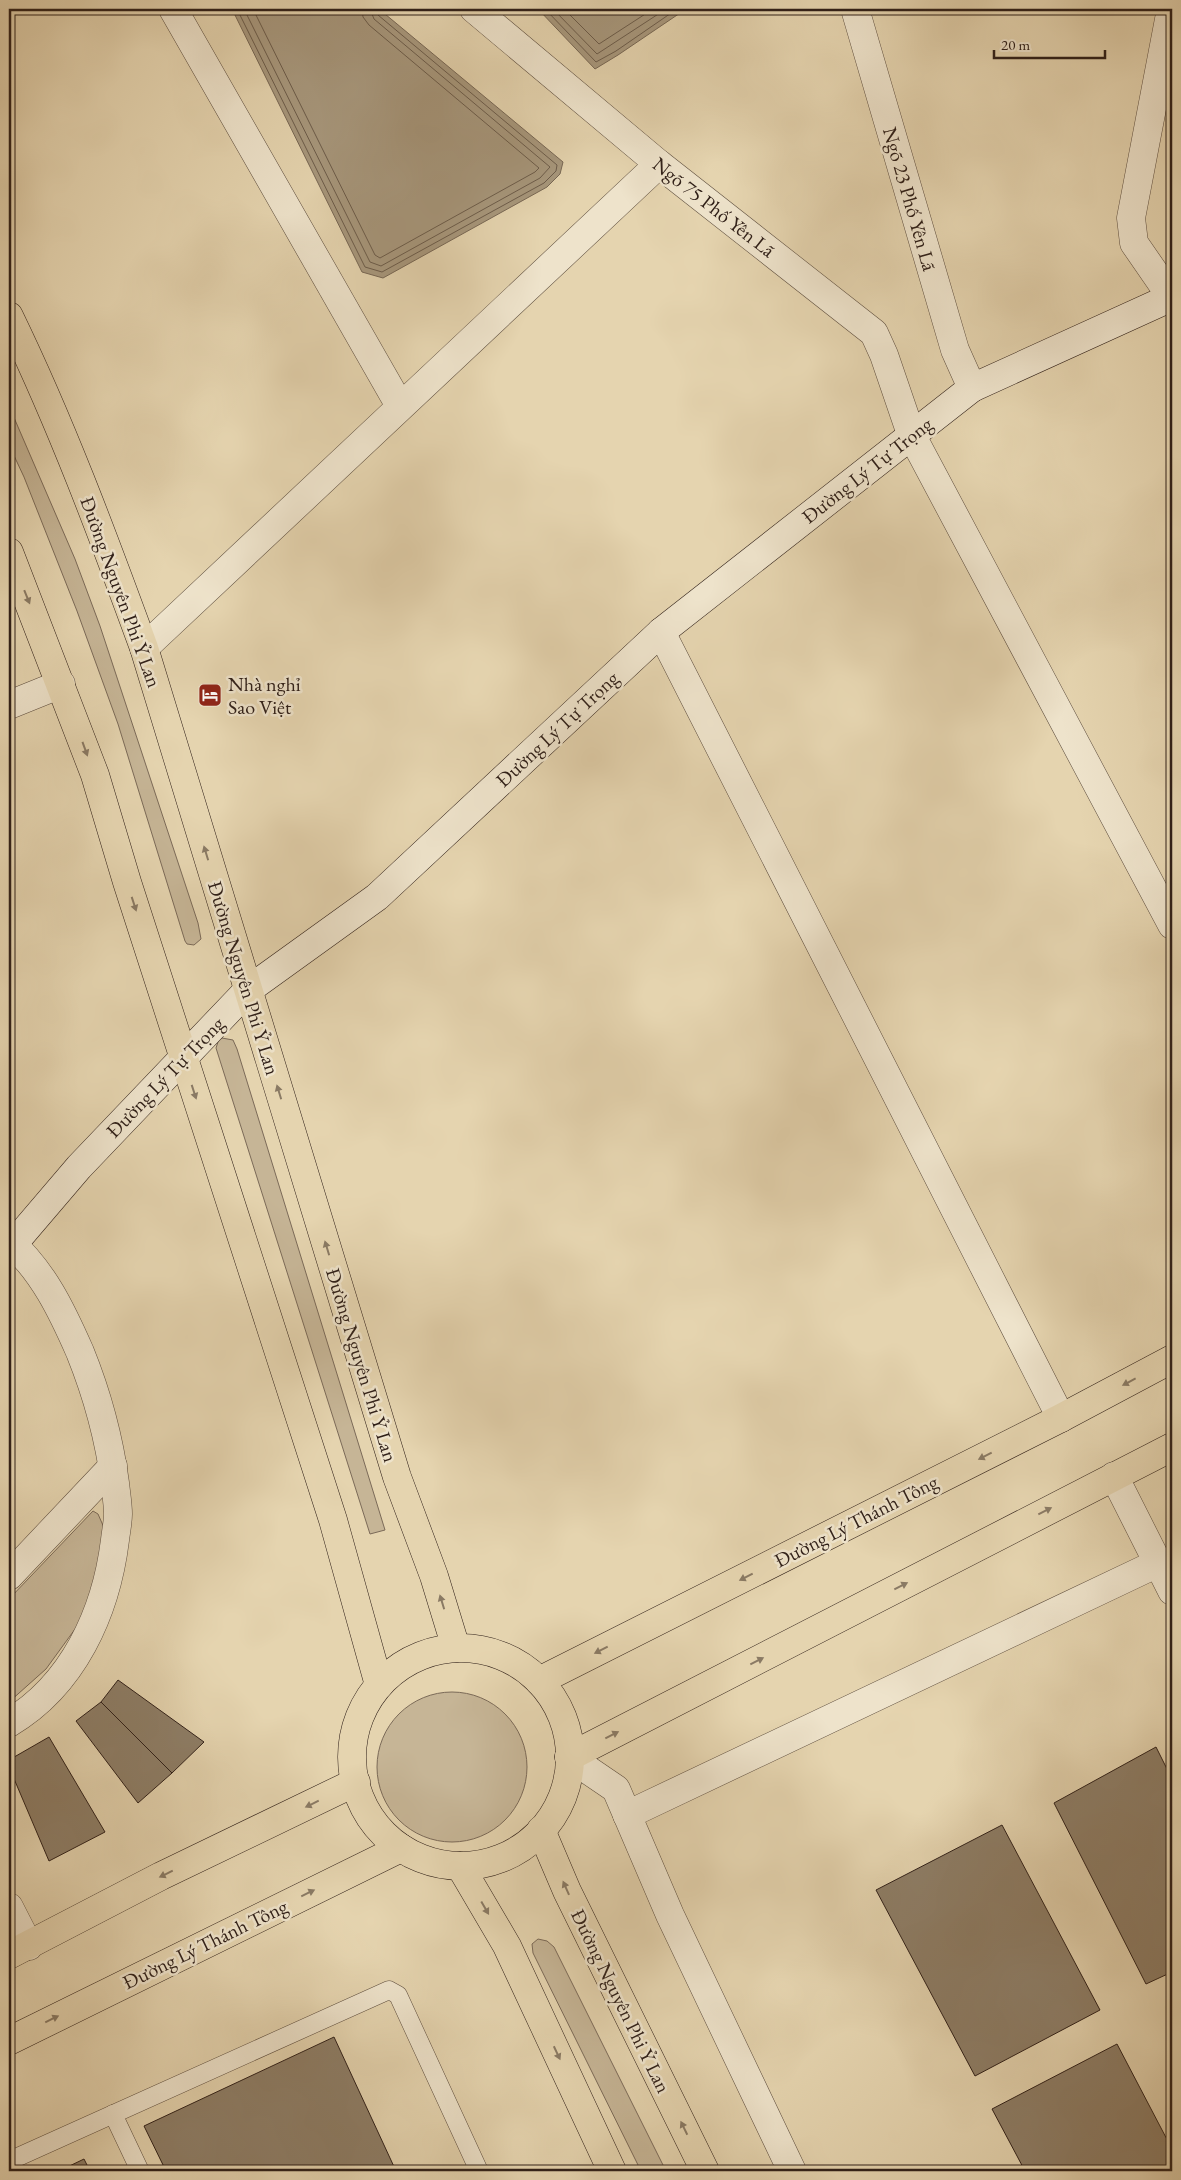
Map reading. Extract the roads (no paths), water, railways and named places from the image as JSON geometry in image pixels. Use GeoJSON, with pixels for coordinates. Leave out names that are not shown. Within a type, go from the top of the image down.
{"type":"FeatureCollection","features":[{"type":"Feature","properties":{"kind":"main road","name":"Đường Nguyên Phi Ỷ Lan"},"geometry":{"type":"LineString","coordinates":[[9,316],[28,356],[82,486],[112,560],[144,648],[397,1477],[434,1576],[456,1648]]}},
{"type":"Feature","properties":{"kind":"main road"},"geometry":{"type":"LineString","coordinates":[[9,552],[95,775],[127,882],[332,1520],[379,1685]]}},
{"type":"Feature","properties":{"kind":"main road","name":"Đường Lý Thánh Tông"},"geometry":{"type":"LineString","coordinates":[[539,1681],[1061,1418],[1172,1359]]}},
{"type":"Feature","properties":{"kind":"main road"},"geometry":{"type":"LineString","coordinates":[[569,1757],[1172,1447]]}},
{"type":"Feature","properties":{"kind":"main road"},"geometry":{"type":"LineString","coordinates":[[456,1648],[482,1650],[498,1654],[526,1670],[539,1681],[549,1693],[563,1720],[567,1733],[569,1757],[567,1778],[558,1805],[541,1830],[531,1840],[506,1856],[478,1864],[460,1866],[421,1858],[401,1848],[384,1834],[364,1808],[356,1782],[353,1760],[356,1728],[361,1712],[379,1685],[404,1664],[418,1656],[434,1651],[456,1648]]}},
{"type":"Feature","properties":{"kind":"main road"},"geometry":{"type":"LineString","coordinates":[[19,1950],[161,1876],[356,1782]]}},
{"type":"Feature","properties":{"kind":"main road","name":"Đường Nguyên Phi Ỷ Lan"},"geometry":{"type":"LineString","coordinates":[[541,1830],[567,1891],[705,2171]]}},
{"type":"Feature","properties":{"kind":"main road","name":"Đường Lý Thánh Tông"},"geometry":{"type":"LineString","coordinates":[[9,2041],[401,1848]]}},
{"type":"Feature","properties":{"kind":"main road"},"geometry":{"type":"LineString","coordinates":[[460,1866],[507,1946],[612,2171]]}},
{"type":"Feature","properties":{"kind":"street"},"geometry":{"type":"LineString","coordinates":[[174,9],[400,406]]}},
{"type":"Feature","properties":{"kind":"street","name":"Ngõ 75 Phố Yên Lã"},"geometry":{"type":"LineString","coordinates":[[474,9],[659,164],[874,333],[884,355],[911,434],[1172,925]]}},
{"type":"Feature","properties":{"kind":"street","name":"Ngõ 23 Phố Yên Lã"},"geometry":{"type":"LineString","coordinates":[[855,9],[955,350],[972,388]]}},
{"type":"Feature","properties":{"kind":"street"},"geometry":{"type":"LineString","coordinates":[[1171,9],[1131,218],[1134,243],[1172,297]]}},
{"type":"Feature","properties":{"kind":"street"},"geometry":{"type":"LineString","coordinates":[[144,648],[659,164]]}},
{"type":"Feature","properties":{"kind":"street","name":"Đường Lý Tự Trọng"},"geometry":{"type":"LineString","coordinates":[[10,1245],[79,1167],[248,990],[377,897],[661,632],[972,388],[1172,297]]}},
{"type":"Feature","properties":{"kind":"street"},"geometry":{"type":"LineString","coordinates":[[661,632],[1061,1418]]}},
{"type":"Feature","properties":{"kind":"street"},"geometry":{"type":"LineString","coordinates":[[9,706],[61,684]]}},
{"type":"Feature","properties":{"kind":"street"},"geometry":{"type":"LineString","coordinates":[[9,1723],[25,1714],[51,1691],[90,1632],[104,1596],[112,1561],[118,1514],[104,1420],[86,1367],[63,1313],[41,1276],[10,1245]]}},
{"type":"Feature","properties":{"kind":"street"},"geometry":{"type":"LineString","coordinates":[[9,1576],[112,1466]]}},
{"type":"Feature","properties":{"kind":"street"},"geometry":{"type":"LineString","coordinates":[[1114,1476],[1172,1591]]}},
{"type":"Feature","properties":{"kind":"street"},"geometry":{"type":"LineString","coordinates":[[627,1816],[1158,1563]]}},
{"type":"Feature","properties":{"kind":"street"},"geometry":{"type":"LineString","coordinates":[[569,1757],[616,1789],[670,1915],[792,2171]]}},
{"type":"Feature","properties":{"kind":"street"},"geometry":{"type":"LineString","coordinates":[[9,1907],[19,1950]]}},
{"type":"Feature","properties":{"kind":"lane"},"geometry":{"type":"LineString","coordinates":[[9,2161],[389,1990],[398,1995],[479,2171]]}},
{"type":"Feature","properties":{"kind":"lane"},"geometry":{"type":"LineString","coordinates":[[113,2114],[140,2171]]}},
{"type":"Feature","properties":{"kind":"water"},"geometry":{"type":"Polygon","coordinates":[[[232,9],[379,9],[563,162],[560,174],[547,187],[383,278],[362,272],[232,9]]]}},
{"type":"Feature","properties":{"kind":"water"},"geometry":{"type":"Polygon","coordinates":[[[538,9],[686,9],[595,69],[538,9]]]}},
{"type":"Feature","properties":{"kind":"place","name":"Nhà nghỉ Sao Việt"},"geometry":{"type":"Point","coordinates":[210,695]}}]}
